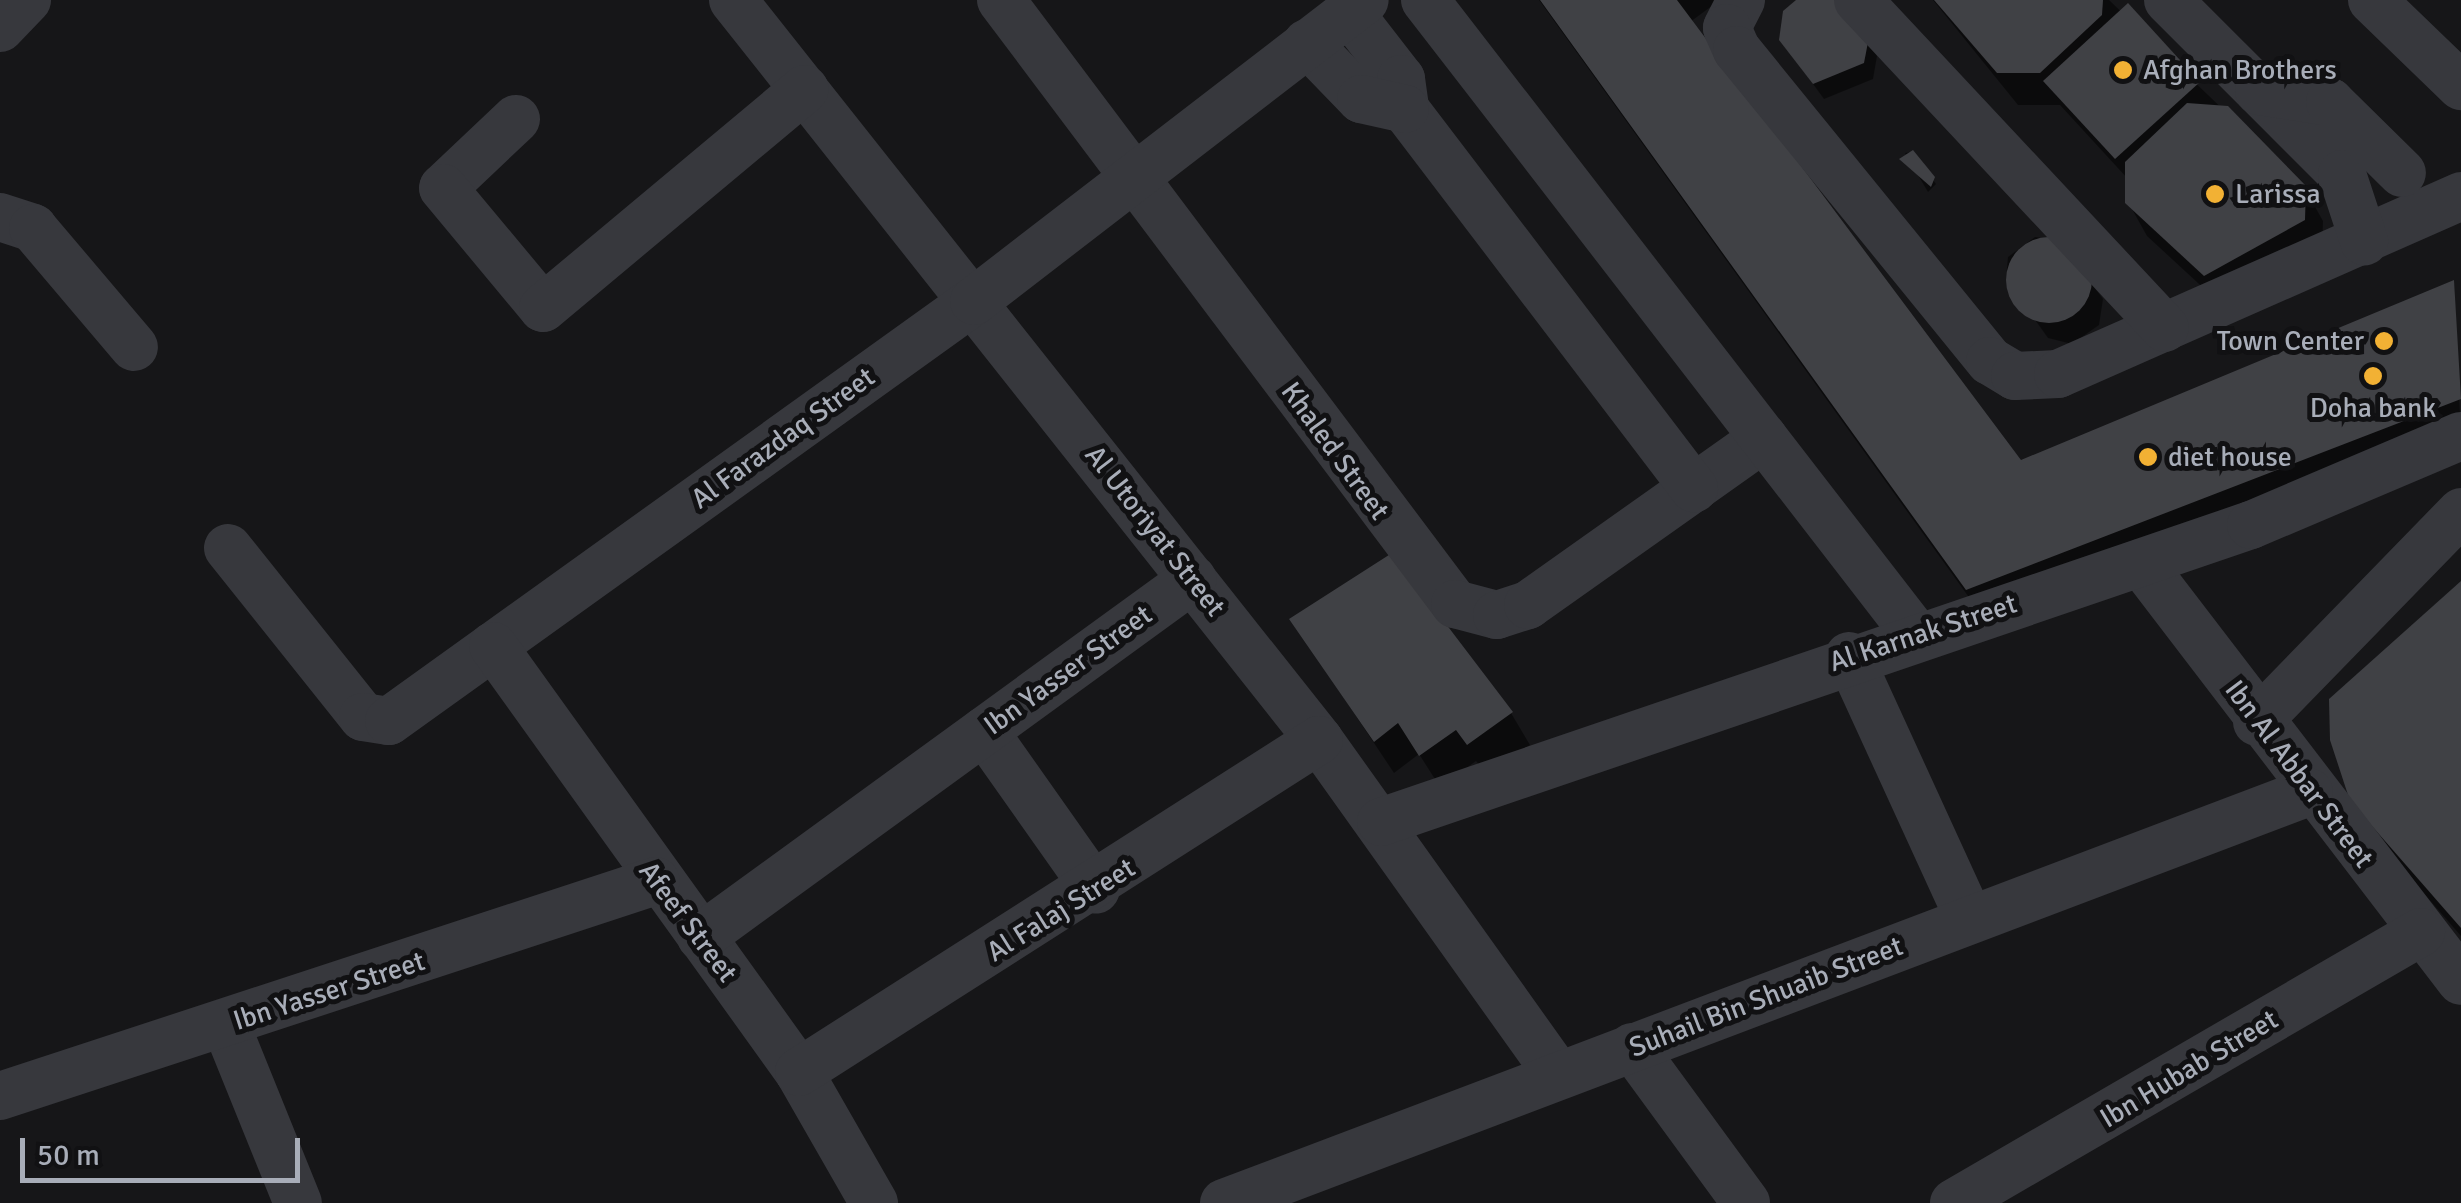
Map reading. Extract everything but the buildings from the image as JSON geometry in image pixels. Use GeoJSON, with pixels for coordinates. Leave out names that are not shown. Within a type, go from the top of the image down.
{"type":"FeatureCollection","features":[{"type":"Feature","properties":{"kind":"street"},"geometry":{"type":"LineString","coordinates":[[0,28],[26,0]]}},
{"type":"Feature","properties":{"kind":"street","name":"Al Utoriyat Street"},"geometry":{"type":"LineString","coordinates":[[733,0],[1319,740],[1558,1076]]}},
{"type":"Feature","properties":{"kind":"street","name":"Khaled Street"},"geometry":{"type":"LineString","coordinates":[[1001,0],[1455,604],[1497,615],[1528,605],[1764,438]]}},
{"type":"Feature","properties":{"kind":"street"},"geometry":{"type":"LineString","coordinates":[[1425,0],[1916,635]]}},
{"type":"Feature","properties":{"kind":"street"},"geometry":{"type":"LineString","coordinates":[[1741,0],[1728,17],[1730,40],[1990,361],[2044,378],[2364,242],[2461,196]]}},
{"type":"Feature","properties":{"kind":"street"},"geometry":{"type":"LineString","coordinates":[[1858,0],[2165,328]]}},
{"type":"Feature","properties":{"kind":"street"},"geometry":{"type":"LineString","coordinates":[[2372,0],[2461,86]]}},
{"type":"Feature","properties":{"kind":"street"},"geometry":{"type":"LineString","coordinates":[[2183,5],[2342,174],[2364,242]]}},
{"type":"Feature","properties":{"kind":"street"},"geometry":{"type":"LineString","coordinates":[[1357,6],[1401,80],[1405,109],[1694,488]]}},
{"type":"Feature","properties":{"kind":"street","name":"Al Farazdaq Street"},"geometry":{"type":"LineString","coordinates":[[228,548],[363,717],[389,721],[413,709],[493,646],[974,301],[1131,176],[1357,6]]}},
{"type":"Feature","properties":{"kind":"street"},"geometry":{"type":"LineString","coordinates":[[1308,43],[1362,98],[1405,109]]}},
{"type":"Feature","properties":{"kind":"street"},"geometry":{"type":"LineString","coordinates":[[516,119],[443,188],[542,308],[805,89]]}},
{"type":"Feature","properties":{"kind":"street"},"geometry":{"type":"LineString","coordinates":[[2260,91],[2330,102],[2402,173]]}},
{"type":"Feature","properties":{"kind":"street"},"geometry":{"type":"LineString","coordinates":[[0,217],[34,228],[134,348]]}},
{"type":"Feature","properties":{"kind":"street","name":"Al Karnak Street"},"geometry":{"type":"LineString","coordinates":[[1381,822],[1848,656],[2141,563],[2351,488],[2461,436]]}},
{"type":"Feature","properties":{"kind":"street"},"geometry":{"type":"LineString","coordinates":[[2257,722],[2461,512]]}},
{"type":"Feature","properties":{"kind":"street","name":"Ibn Al Abbar Street"},"geometry":{"type":"LineString","coordinates":[[2141,563],[2310,792],[2461,981]]}},
{"type":"Feature","properties":{"kind":"street","name":"Ibn Yasser Street"},"geometry":{"type":"LineString","coordinates":[[701,937],[1193,578]]}},
{"type":"Feature","properties":{"kind":"street","name":"Afeef Street"},"geometry":{"type":"LineString","coordinates":[[493,646],[656,881],[799,1072],[874,1203]]}},
{"type":"Feature","properties":{"kind":"street"},"geometry":{"type":"LineString","coordinates":[[1848,656],[1970,920]]}},
{"type":"Feature","properties":{"kind":"street"},"geometry":{"type":"LineString","coordinates":[[984,731],[1096,890]]}},
{"type":"Feature","properties":{"kind":"street","name":"Al Falaj Street"},"geometry":{"type":"LineString","coordinates":[[799,1072],[1096,890],[1319,740]]}},
{"type":"Feature","properties":{"kind":"street","name":"Suhail Bin Shuaib Street"},"geometry":{"type":"LineString","coordinates":[[1224,1203],[1305,1189],[1558,1076],[2310,792]]}},
{"type":"Feature","properties":{"kind":"street","name":"Ibn Yasser Street"},"geometry":{"type":"LineString","coordinates":[[0,1096],[656,881]]}},
{"type":"Feature","properties":{"kind":"street","name":"Ibn Hubab Street"},"geometry":{"type":"LineString","coordinates":[[1954,1203],[2422,932]]}},
{"type":"Feature","properties":{"kind":"street"},"geometry":{"type":"LineString","coordinates":[[226,1025],[298,1203]]}},
{"type":"Feature","properties":{"kind":"street"},"geometry":{"type":"LineString","coordinates":[[1632,1047],[1746,1203]]}},
{"type":"Feature","properties":{"kind":"place","name":"Afghan Brothers"},"geometry":{"type":"Point","coordinates":[2123,70]}},
{"type":"Feature","properties":{"kind":"place","name":"Larissa"},"geometry":{"type":"Point","coordinates":[2215,194]}},
{"type":"Feature","properties":{"kind":"place","name":"Town Center"},"geometry":{"type":"Point","coordinates":[2384,341]}},
{"type":"Feature","properties":{"kind":"place","name":"Doha bank"},"geometry":{"type":"Point","coordinates":[2373,376]}},
{"type":"Feature","properties":{"kind":"place","name":"diet house"},"geometry":{"type":"Point","coordinates":[2148,457]}}]}
